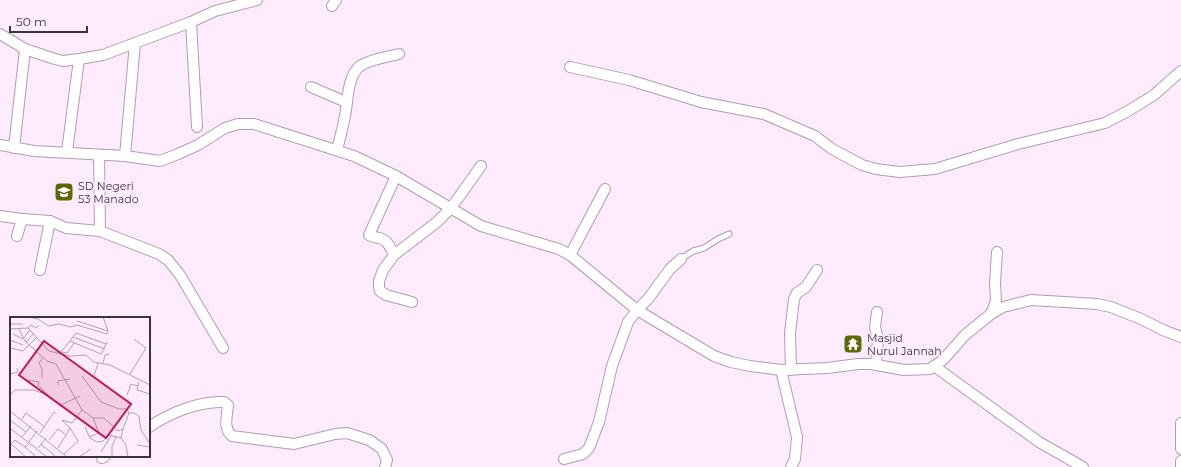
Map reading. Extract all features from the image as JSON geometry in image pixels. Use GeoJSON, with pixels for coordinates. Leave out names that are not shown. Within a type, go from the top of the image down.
{"type":"FeatureCollection","features":[{"type":"Feature","properties":{"kind":"street"},"geometry":{"type":"LineString","coordinates":[[215,11],[219,0]]}},
{"type":"Feature","properties":{"kind":"street"},"geometry":{"type":"LineString","coordinates":[[0,34],[25,49],[54,59],[63,61],[79,59],[103,55],[191,22],[215,11],[257,0]]}},
{"type":"Feature","properties":{"kind":"street"},"geometry":{"type":"LineString","coordinates":[[191,22],[197,127]]}},
{"type":"Feature","properties":{"kind":"street"},"geometry":{"type":"LineString","coordinates":[[125,156],[134,43]]}},
{"type":"Feature","properties":{"kind":"street"},"geometry":{"type":"LineString","coordinates":[[14,148],[25,49]]}},
{"type":"Feature","properties":{"kind":"street"},"geometry":{"type":"LineString","coordinates":[[337,150],[345,115],[348,93],[355,73],[360,66],[371,61],[399,54]]}},
{"type":"Feature","properties":{"kind":"street"},"geometry":{"type":"LineString","coordinates":[[67,152],[79,59]]}},
{"type":"Feature","properties":{"kind":"street"},"geometry":{"type":"LineString","coordinates":[[570,67],[629,80],[701,102],[764,114],[815,136],[832,149],[862,165],[876,169],[900,172],[935,169],[1018,144],[1105,123],[1154,95],[1181,71]]}},
{"type":"Feature","properties":{"kind":"street"},"geometry":{"type":"LineString","coordinates":[[311,87],[346,102]]}},
{"type":"Feature","properties":{"kind":"street"},"geometry":{"type":"LineString","coordinates":[[0,145],[34,151],[125,156],[160,161],[198,145],[225,128],[238,124],[254,124],[354,156],[396,176],[481,226],[549,245],[570,255],[637,310],[714,356],[731,362],[750,366],[786,370],[827,368],[858,364],[876,365],[904,370],[923,370],[934,366],[943,360],[965,335],[991,314],[1003,307],[1031,300],[1097,304],[1111,307],[1181,337]]}},
{"type":"Feature","properties":{"kind":"street"},"geometry":{"type":"LineString","coordinates":[[99,155],[100,231]]}},
{"type":"Feature","properties":{"kind":"street"},"geometry":{"type":"LineString","coordinates":[[412,302],[386,295],[379,290],[379,280],[383,270],[394,255],[438,222],[481,166]]}},
{"type":"Feature","properties":{"kind":"street"},"geometry":{"type":"LineString","coordinates":[[394,255],[388,243],[380,238],[371,237],[369,235],[396,176]]}},
{"type":"Feature","properties":{"kind":"street"},"geometry":{"type":"LineString","coordinates":[[570,255],[604,189]]}},
{"type":"Feature","properties":{"kind":"street"},"geometry":{"type":"LineString","coordinates":[[0,216],[50,221],[66,228],[100,231],[159,254],[168,260],[180,274],[223,348]]}},
{"type":"Feature","properties":{"kind":"street"},"geometry":{"type":"LineString","coordinates":[[17,236],[22,219]]}},
{"type":"Feature","properties":{"kind":"street"},"geometry":{"type":"LineString","coordinates":[[40,270],[50,221]]}},
{"type":"Feature","properties":{"kind":"street"},"geometry":{"type":"LineString","coordinates":[[991,314],[996,301],[995,283],[997,252]]}},
{"type":"Feature","properties":{"kind":"street"},"geometry":{"type":"LineString","coordinates":[[564,459],[583,454],[589,448],[599,422],[612,366],[628,322],[648,299],[662,279],[681,259]]}},
{"type":"Feature","properties":{"kind":"street"},"geometry":{"type":"LineString","coordinates":[[791,467],[795,459],[798,437],[786,370],[794,299],[797,293],[806,287],[817,270]]}},
{"type":"Feature","properties":{"kind":"street"},"geometry":{"type":"LineString","coordinates":[[876,365],[878,339],[875,327],[878,312]]}},
{"type":"Feature","properties":{"kind":"street"},"geometry":{"type":"LineString","coordinates":[[934,366],[1039,442],[1083,467]]}},
{"type":"Feature","properties":{"kind":"street"},"geometry":{"type":"LineString","coordinates":[[150,426],[179,411],[208,403],[224,402],[228,405],[226,421],[227,429],[232,436],[294,444],[334,434],[347,433],[369,440],[382,449],[387,460],[385,467]]}},
{"type":"Feature","properties":{"kind":"street"},"geometry":{"type":"LineString","coordinates":[[1181,423],[1181,449]]}},
{"type":"Feature","properties":{"kind":"street"},"geometry":{"type":"LineString","coordinates":[[1181,461],[1181,467]]}},
{"type":"Feature","properties":{"kind":"lane"},"geometry":{"type":"LineString","coordinates":[[681,259],[693,251],[704,248],[729,234]]}},
{"type":"Feature","properties":{"kind":"place","name":"SD Negeri 53 Manado"},"geometry":{"type":"Point","coordinates":[64,192]}},
{"type":"Feature","properties":{"kind":"place","name":"Masjid Nurul Jannah"},"geometry":{"type":"Point","coordinates":[853,344]}}]}
